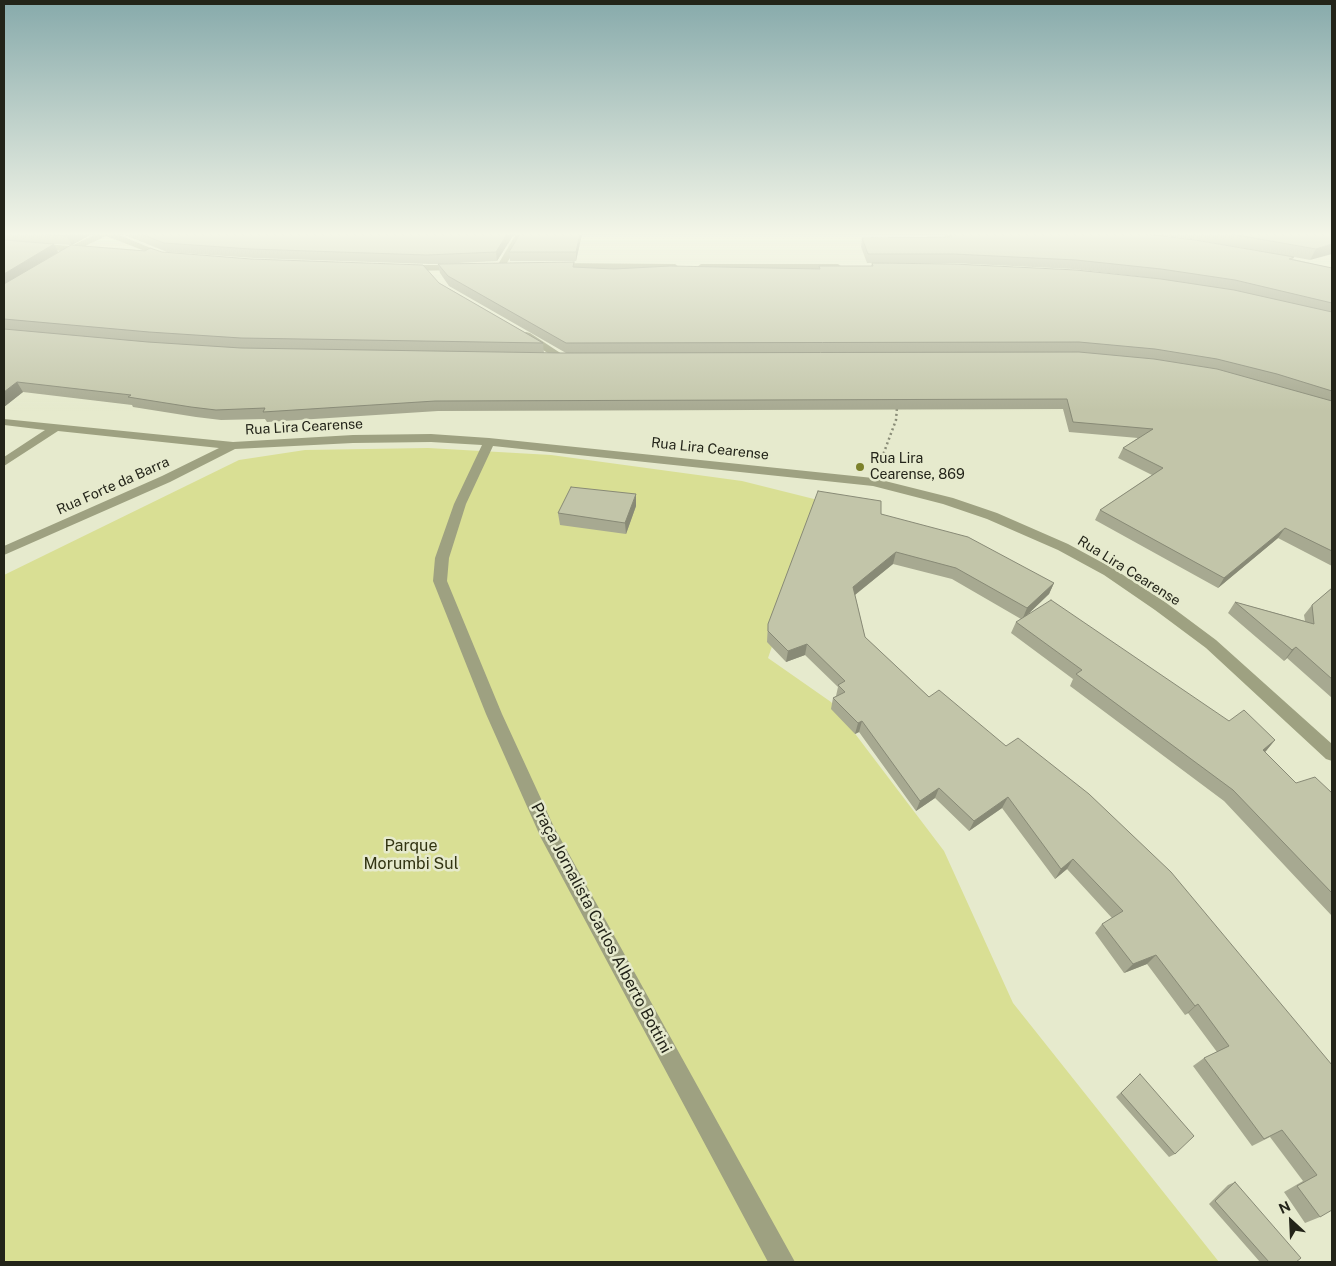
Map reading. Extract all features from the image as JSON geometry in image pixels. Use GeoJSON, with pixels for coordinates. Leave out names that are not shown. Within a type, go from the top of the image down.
{"type":"FeatureCollection","features":[{"type":"Feature","properties":{"kind":"street"},"geometry":{"type":"LineString","coordinates":[[519,331],[568,358],[543,358]]}},
{"type":"Feature","properties":{"kind":"street","name":"Rua Lira Cearense"},"geometry":{"type":"LineString","coordinates":[[4,422],[233,446],[353,439],[431,438],[489,442],[873,482],[948,501],[992,516],[1063,547],[1109,572],[1160,606],[1211,644],[1332,754]]}},
{"type":"Feature","properties":{"kind":"street"},"geometry":{"type":"LineString","coordinates":[[4,462],[56,427]]}},
{"type":"Feature","properties":{"kind":"street","name":"Praça Jornalista Carlos Alberto Bottini"},"geometry":{"type":"LineString","coordinates":[[489,442],[460,504],[442,558],[440,581],[494,714],[547,832],[782,1262]]}},
{"type":"Feature","properties":{"kind":"street","name":"Rua Forte da Barra"},"geometry":{"type":"LineString","coordinates":[[4,551],[166,479],[233,446]]}},
{"type":"Feature","properties":{"kind":"path"},"geometry":{"type":"LineString","coordinates":[[873,482],[896,420],[897,401]]}},
{"type":"Feature","properties":{"kind":"green space","name":"Parque Morumbi Sul"},"geometry":{"type":"Polygon","coordinates":[[[428,448],[551,455],[742,481],[822,501],[768,658],[831,702],[944,851],[1013,1003],[1219,1262],[4,1262],[4,575],[239,460],[305,450],[428,448]]]}},
{"type":"Feature","properties":{"kind":"building"},"geometry":{"type":"Polygon","coordinates":[[[4,293],[456,293],[543,343],[241,338],[4,319],[4,293]]]}},
{"type":"Feature","properties":{"kind":"building"},"geometry":{"type":"Polygon","coordinates":[[[478,293],[1248,293],[1332,312],[1332,391],[1277,374],[1217,359],[1155,349],[1079,342],[566,343],[478,293]]]}},
{"type":"Feature","properties":{"kind":"building"},"geometry":{"type":"Polygon","coordinates":[[[1290,293],[1332,293],[1332,303],[1290,293]]]}},
{"type":"Feature","properties":{"kind":"building"},"geometry":{"type":"Polygon","coordinates":[[[4,329],[241,348],[562,353],[1079,352],[1154,359],[1217,369],[1332,401],[1332,551],[1285,528],[1224,578],[1100,510],[1163,468],[1123,448],[1153,429],[1073,422],[1067,399],[435,401],[263,412],[265,408],[216,410],[128,397],[131,395],[17,382],[4,392],[4,329]]]}},
{"type":"Feature","properties":{"kind":"building"},"geometry":{"type":"Polygon","coordinates":[[[571,487],[636,494],[625,523],[558,513],[571,487]]]}},
{"type":"Feature","properties":{"kind":"building"},"geometry":{"type":"Polygon","coordinates":[[[818,491],[881,501],[881,514],[968,537],[1054,583],[1027,608],[956,568],[896,552],[853,587],[865,637],[929,697],[939,690],[1006,746],[1018,738],[1089,794],[1171,872],[1332,1065],[1332,1210],[1320,1217],[1297,1186],[1317,1175],[1282,1130],[1264,1139],[1204,1058],[1229,1046],[1198,1004],[1195,1006],[1156,955],[1133,964],[1102,924],[1123,911],[1073,859],[1061,869],[1008,797],[974,821],[939,788],[920,801],[862,721],[858,723],[833,698],[845,692],[838,685],[845,681],[807,644],[788,651],[768,631],[768,624],[818,491]]]}},
{"type":"Feature","properties":{"kind":"building"},"geometry":{"type":"Polygon","coordinates":[[[1332,588],[1332,679],[1296,647],[1292,650],[1235,602],[1314,624],[1312,605],[1332,588]]]}},
{"type":"Feature","properties":{"kind":"building"},"geometry":{"type":"Polygon","coordinates":[[[1051,600],[1229,721],[1244,710],[1275,740],[1263,750],[1296,783],[1315,777],[1332,793],[1332,893],[1233,790],[1076,674],[1082,670],[1016,622],[1051,600]]]}},
{"type":"Feature","properties":{"kind":"building"},"geometry":{"type":"Polygon","coordinates":[[[1140,1074],[1194,1136],[1175,1154],[1121,1093],[1140,1074]]]}},
{"type":"Feature","properties":{"kind":"building"},"geometry":{"type":"Polygon","coordinates":[[[1235,1182],[1301,1258],[1296,1262],[1269,1262],[1215,1201],[1235,1182]]]}},
{"type":"Feature","properties":{"kind":"place","name":"Rua Lira Cearense, 869"},"geometry":{"type":"Point","coordinates":[860,467]}}]}
